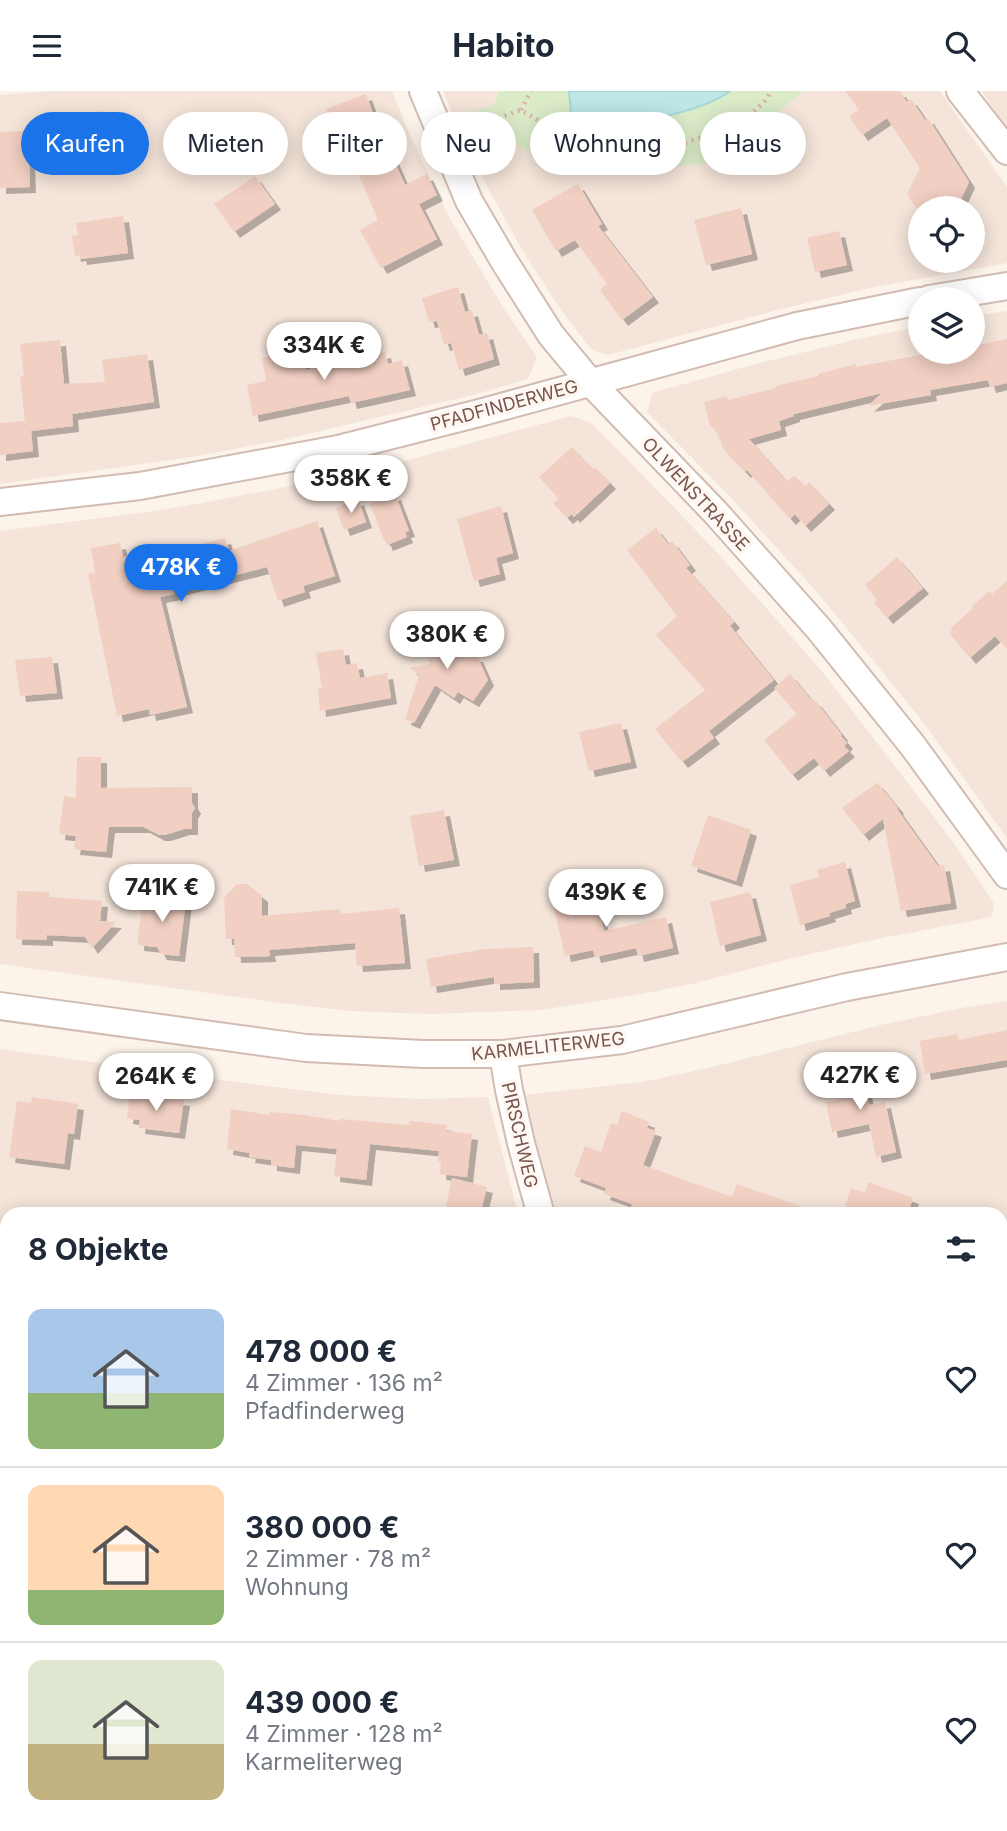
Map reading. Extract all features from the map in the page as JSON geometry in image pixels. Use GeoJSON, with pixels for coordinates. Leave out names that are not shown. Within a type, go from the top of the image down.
{"type":"FeatureCollection","features":[{"type":"Feature","properties":{"kind":"street","name":"OLWENSTRASSE"},"geometry":{"type":"LineString","coordinates":[[423,91],[469,201],[551,335],[590,382],[716,513],[819,629],[913,746],[1007,874]]}},
{"type":"Feature","properties":{"kind":"street"},"geometry":{"type":"LineString","coordinates":[[960,91],[1007,151]]}},
{"type":"Feature","properties":{"kind":"street"},"geometry":{"type":"LineString","coordinates":[[985,290],[1007,286]]}},
{"type":"Feature","properties":{"kind":"street","name":"PFADFINDERWEG"},"geometry":{"type":"LineString","coordinates":[[0,502],[140,486],[338,449],[797,326],[908,303]]}},
{"type":"Feature","properties":{"kind":"street","name":"KARMELITERWEG"},"geometry":{"type":"LineString","coordinates":[[0,1006],[306,1048],[423,1054],[503,1054],[622,1040],[847,987],[1007,957]]}},
{"type":"Feature","properties":{"kind":"street","name":"PIRSCHWEG"},"geometry":{"type":"LineString","coordinates":[[503,1054],[509,1090],[538,1207]]}},
{"type":"Feature","properties":{"kind":"path"},"geometry":{"type":"LineString","coordinates":[[516,112],[521,110],[531,91]]}},
{"type":"Feature","properties":{"kind":"path"},"geometry":{"type":"LineString","coordinates":[[521,110],[599,157],[673,147],[742,123],[771,91]]}},
{"type":"Feature","properties":{"kind":"shaded area"},"geometry":{"type":"Polygon","coordinates":[[[51,91],[392,91],[400,112],[302,112],[302,175],[407,175],[407,128],[421,158],[421,175],[429,175],[449,217],[504,309],[537,357],[528,379],[473,395],[282,440],[191,457],[0,484],[0,95],[51,91]]]}},
{"type":"Feature","properties":{"kind":"shaded area"},"geometry":{"type":"Polygon","coordinates":[[[443,91],[499,91],[495,104],[473,112],[451,112],[443,91]]]}},
{"type":"Feature","properties":{"kind":"shaded area"},"geometry":{"type":"Polygon","coordinates":[[[804,91],[940,91],[1007,187],[1007,263],[985,267],[985,196],[908,196],[908,273],[952,273],[869,288],[608,355],[597,352],[590,348],[561,310],[521,248],[481,175],[516,175],[516,144],[530,152],[530,175],[686,175],[686,166],[700,164],[700,175],[806,175],[806,112],[779,112],[804,91]]]}},
{"type":"Feature","properties":{"kind":"shaded area"},"geometry":{"type":"Polygon","coordinates":[[[982,91],[1007,91],[1007,128],[1001,120],[982,91]]]}},
{"type":"Feature","properties":{"kind":"shaded area"},"geometry":{"type":"Polygon","coordinates":[[[1007,311],[1007,838],[920,718],[817,592],[734,501],[647,412],[652,393],[748,366],[908,329],[908,364],[985,364],[985,314],[1007,311]]]}},
{"type":"Feature","properties":{"kind":"shaded area"},"geometry":{"type":"Polygon","coordinates":[[[571,416],[591,423],[667,500],[825,675],[950,838],[994,904],[992,917],[877,939],[692,984],[540,1010],[430,1014],[350,1011],[0,964],[0,531],[169,509],[271,490],[397,463],[571,416]]]}},
{"type":"Feature","properties":{"kind":"shaded area"},"geometry":{"type":"Polygon","coordinates":[[[1007,1001],[1007,1207],[553,1207],[524,1095],[642,1082],[967,1007],[1007,1001]]]}},
{"type":"Feature","properties":{"kind":"shaded area"},"geometry":{"type":"Polygon","coordinates":[[[0,1049],[339,1095],[420,1099],[488,1097],[516,1207],[0,1207],[0,1049]]]}},
{"type":"Feature","properties":{"kind":"green space"},"geometry":{"type":"Polygon","coordinates":[[[499,91],[569,91],[571,112],[530,112],[530,153],[516,145],[516,112],[473,112],[495,104],[499,91]]]}},
{"type":"Feature","properties":{"kind":"green space"},"geometry":{"type":"Polygon","coordinates":[[[730,91],[804,91],[779,112],[700,112],[700,164],[686,166],[686,112],[582,112],[720,99],[730,91]]]}},
{"type":"Feature","properties":{"kind":"water"},"geometry":{"type":"Polygon","coordinates":[[[569,91],[730,91],[720,98],[682,112],[571,112],[569,91]]]}},
{"type":"Feature","properties":{"kind":"building"},"geometry":{"type":"Polygon","coordinates":[[[845,91],[900,91],[907,102],[911,99],[925,120],[928,118],[969,182],[963,196],[908,196],[920,168],[887,118],[862,135],[849,116],[859,110],[845,91]]]}},
{"type":"Feature","properties":{"kind":"building"},"geometry":{"type":"Polygon","coordinates":[[[366,94],[372,112],[327,112],[326,109],[366,94]]]}},
{"type":"Feature","properties":{"kind":"building"},"geometry":{"type":"Polygon","coordinates":[[[21,131],[21,175],[30,175],[30,187],[0,188],[0,132],[21,131]]]}},
{"type":"Feature","properties":{"kind":"building"},"geometry":{"type":"Polygon","coordinates":[[[359,175],[401,175],[405,185],[427,175],[437,195],[419,204],[437,239],[381,268],[360,230],[378,220],[359,175]]]}},
{"type":"Feature","properties":{"kind":"building"},"geometry":{"type":"Polygon","coordinates":[[[255,176],[275,204],[234,232],[214,204],[255,176]]]}},
{"type":"Feature","properties":{"kind":"building"},"geometry":{"type":"Polygon","coordinates":[[[578,184],[602,224],[598,226],[653,297],[622,320],[600,290],[607,284],[575,240],[556,251],[532,210],[578,184]]]}},
{"type":"Feature","properties":{"kind":"building"},"geometry":{"type":"Polygon","coordinates":[[[741,208],[752,254],[706,265],[694,220],[741,208]]]}},
{"type":"Feature","properties":{"kind":"building"},"geometry":{"type":"Polygon","coordinates":[[[123,216],[128,253],[81,259],[80,255],[75,256],[72,236],[78,235],[76,223],[123,216]]]}},
{"type":"Feature","properties":{"kind":"building"},"geometry":{"type":"Polygon","coordinates":[[[839,231],[847,265],[815,272],[807,238],[839,231]]]}},
{"type":"Feature","properties":{"kind":"building"},"geometry":{"type":"Polygon","coordinates":[[[458,287],[465,312],[472,310],[479,335],[487,333],[494,359],[459,370],[451,343],[444,345],[437,321],[429,322],[422,298],[458,287]]]}},
{"type":"Feature","properties":{"kind":"building"},"geometry":{"type":"Polygon","coordinates":[[[1007,339],[1007,383],[990,387],[988,380],[930,390],[931,395],[868,406],[882,393],[794,414],[779,421],[781,430],[749,439],[787,482],[794,475],[805,486],[809,482],[829,504],[805,526],[795,514],[790,519],[747,470],[745,472],[724,450],[716,430],[710,426],[704,402],[726,396],[728,400],[776,388],[856,364],[856,367],[908,357],[908,364],[985,364],[985,344],[1007,339]]]}},
{"type":"Feature","properties":{"kind":"building"},"geometry":{"type":"Polygon","coordinates":[[[60,340],[64,384],[105,382],[102,360],[147,354],[154,402],[72,414],[73,426],[31,431],[33,451],[0,455],[0,423],[25,421],[20,377],[24,376],[20,344],[60,340]]]}},
{"type":"Feature","properties":{"kind":"building"},"geometry":{"type":"Polygon","coordinates":[[[302,350],[306,370],[385,352],[388,364],[402,360],[410,390],[351,403],[349,396],[253,416],[247,385],[266,381],[262,358],[302,350]]]}},
{"type":"Feature","properties":{"kind":"building"},"geometry":{"type":"Polygon","coordinates":[[[572,447],[591,468],[597,469],[610,483],[574,517],[572,514],[567,518],[553,503],[559,499],[539,477],[572,447]]]}},
{"type":"Feature","properties":{"kind":"building"},"geometry":{"type":"Polygon","coordinates":[[[395,494],[409,531],[405,532],[407,537],[387,545],[370,504],[395,494]]]}},
{"type":"Feature","properties":{"kind":"building"},"geometry":{"type":"Polygon","coordinates":[[[358,499],[366,522],[344,530],[336,508],[358,499]]]}},
{"type":"Feature","properties":{"kind":"building"},"geometry":{"type":"Polygon","coordinates":[[[501,506],[513,553],[496,558],[500,574],[474,581],[457,519],[501,506]]]}},
{"type":"Feature","properties":{"kind":"building"},"geometry":{"type":"Polygon","coordinates":[[[317,521],[335,576],[303,586],[305,592],[278,601],[267,567],[160,597],[187,707],[150,715],[149,709],[117,716],[88,574],[95,573],[91,548],[120,543],[123,557],[164,549],[165,554],[225,538],[229,551],[317,521]]]}},
{"type":"Feature","properties":{"kind":"building"},"geometry":{"type":"Polygon","coordinates":[[[656,528],[668,544],[672,541],[690,565],[686,568],[734,622],[730,626],[774,680],[709,731],[714,738],[682,762],[655,729],[705,690],[656,635],[677,616],[627,550],[656,528]]]}},
{"type":"Feature","properties":{"kind":"building"},"geometry":{"type":"Polygon","coordinates":[[[897,557],[923,588],[887,618],[865,585],[897,557]]]}},
{"type":"Feature","properties":{"kind":"building"},"geometry":{"type":"Polygon","coordinates":[[[1007,581],[1007,649],[995,636],[970,658],[950,634],[950,629],[989,591],[992,594],[1007,581]]]}},
{"type":"Feature","properties":{"kind":"building"},"geometry":{"type":"Polygon","coordinates":[[[460,627],[488,680],[473,701],[458,692],[454,698],[435,685],[414,723],[405,719],[419,675],[410,668],[430,664],[422,644],[460,627]]]}},
{"type":"Feature","properties":{"kind":"building"},"geometry":{"type":"Polygon","coordinates":[[[343,649],[346,665],[357,663],[360,678],[387,673],[391,698],[320,711],[318,689],[322,688],[316,653],[343,649]]]}},
{"type":"Feature","properties":{"kind":"building"},"geometry":{"type":"Polygon","coordinates":[[[52,657],[57,693],[20,696],[15,660],[52,657]]]}},
{"type":"Feature","properties":{"kind":"building"},"geometry":{"type":"Polygon","coordinates":[[[790,674],[813,702],[815,700],[847,743],[844,746],[849,751],[824,771],[814,758],[792,775],[764,740],[797,714],[774,688],[790,674]]]}},
{"type":"Feature","properties":{"kind":"building"},"geometry":{"type":"Polygon","coordinates":[[[621,723],[631,762],[589,771],[579,732],[621,723]]]}},
{"type":"Feature","properties":{"kind":"building"},"geometry":{"type":"Polygon","coordinates":[[[77,757],[101,757],[101,788],[192,787],[192,803],[195,808],[192,813],[192,829],[159,835],[144,827],[109,827],[106,852],[74,849],[76,836],[59,834],[64,796],[76,798],[77,757]]]}},
{"type":"Feature","properties":{"kind":"building"},"geometry":{"type":"Polygon","coordinates":[[[876,781],[938,866],[944,865],[951,903],[901,911],[883,819],[863,835],[842,808],[877,783],[876,781]]]}},
{"type":"Feature","properties":{"kind":"building"},"geometry":{"type":"Polygon","coordinates":[[[444,810],[454,860],[419,866],[410,816],[444,810]]]}},
{"type":"Feature","properties":{"kind":"building"},"geometry":{"type":"Polygon","coordinates":[[[708,815],[751,830],[736,881],[691,866],[708,815]]]}},
{"type":"Feature","properties":{"kind":"building"},"geometry":{"type":"Polygon","coordinates":[[[845,862],[855,901],[845,904],[846,908],[829,913],[830,916],[800,925],[790,885],[819,877],[817,870],[845,862]]]}},
{"type":"Feature","properties":{"kind":"building"},"geometry":{"type":"Polygon","coordinates":[[[593,883],[604,931],[666,917],[673,948],[638,956],[636,948],[595,957],[593,950],[565,956],[554,908],[575,903],[572,888],[593,883]]]}},
{"type":"Feature","properties":{"kind":"building"},"geometry":{"type":"Polygon","coordinates":[[[237,884],[247,884],[262,896],[262,916],[340,909],[341,914],[399,908],[405,963],[357,966],[355,943],[269,950],[270,956],[235,957],[234,939],[226,939],[224,898],[237,884]]]}},
{"type":"Feature","properties":{"kind":"building"},"geometry":{"type":"Polygon","coordinates":[[[17,891],[49,892],[49,897],[102,901],[100,921],[116,922],[92,948],[85,937],[47,935],[47,940],[16,939],[17,891]]]}},
{"type":"Feature","properties":{"kind":"building"},"geometry":{"type":"Polygon","coordinates":[[[750,892],[761,935],[720,946],[710,902],[750,892]]]}},
{"type":"Feature","properties":{"kind":"building"},"geometry":{"type":"Polygon","coordinates":[[[143,895],[186,900],[179,956],[161,954],[157,947],[138,945],[143,895]]]}},
{"type":"Feature","properties":{"kind":"building"},"geometry":{"type":"Polygon","coordinates":[[[533,947],[534,982],[494,984],[494,977],[431,987],[426,959],[485,949],[533,947]]]}},
{"type":"Feature","properties":{"kind":"building"},"geometry":{"type":"Polygon","coordinates":[[[1007,1030],[1007,1060],[925,1074],[920,1041],[957,1034],[959,1040],[1007,1030]]]}},
{"type":"Feature","properties":{"kind":"building"},"geometry":{"type":"Polygon","coordinates":[[[861,1069],[869,1105],[885,1102],[896,1152],[876,1157],[869,1124],[832,1132],[826,1102],[838,1100],[833,1075],[861,1069]]]}},
{"type":"Feature","properties":{"kind":"building"},"geometry":{"type":"Polygon","coordinates":[[[130,1094],[184,1100],[179,1133],[139,1128],[140,1120],[127,1118],[130,1094]]]}},
{"type":"Feature","properties":{"kind":"building"},"geometry":{"type":"Polygon","coordinates":[[[32,1097],[78,1104],[74,1134],[68,1133],[64,1164],[9,1157],[17,1101],[31,1103],[32,1097]]]}},
{"type":"Feature","properties":{"kind":"building"},"geometry":{"type":"Polygon","coordinates":[[[231,1109],[340,1121],[409,1125],[410,1121],[447,1125],[446,1131],[472,1134],[467,1177],[440,1174],[439,1151],[370,1144],[366,1180],[334,1176],[337,1149],[296,1145],[294,1168],[271,1165],[271,1160],[249,1157],[250,1153],[227,1149],[231,1109]]]}},
{"type":"Feature","properties":{"kind":"building"},"geometry":{"type":"Polygon","coordinates":[[[622,1111],[649,1122],[647,1128],[656,1131],[643,1165],[732,1197],[737,1184],[803,1207],[631,1207],[632,1204],[604,1194],[606,1188],[574,1176],[585,1146],[601,1152],[611,1123],[617,1125],[622,1111]]]}},
{"type":"Feature","properties":{"kind":"building"},"geometry":{"type":"Polygon","coordinates":[[[452,1178],[487,1187],[482,1207],[446,1207],[452,1178]]]}},
{"type":"Feature","properties":{"kind":"building"},"geometry":{"type":"Polygon","coordinates":[[[868,1182],[913,1198],[910,1207],[845,1207],[851,1188],[865,1193],[868,1182]]]}}]}
